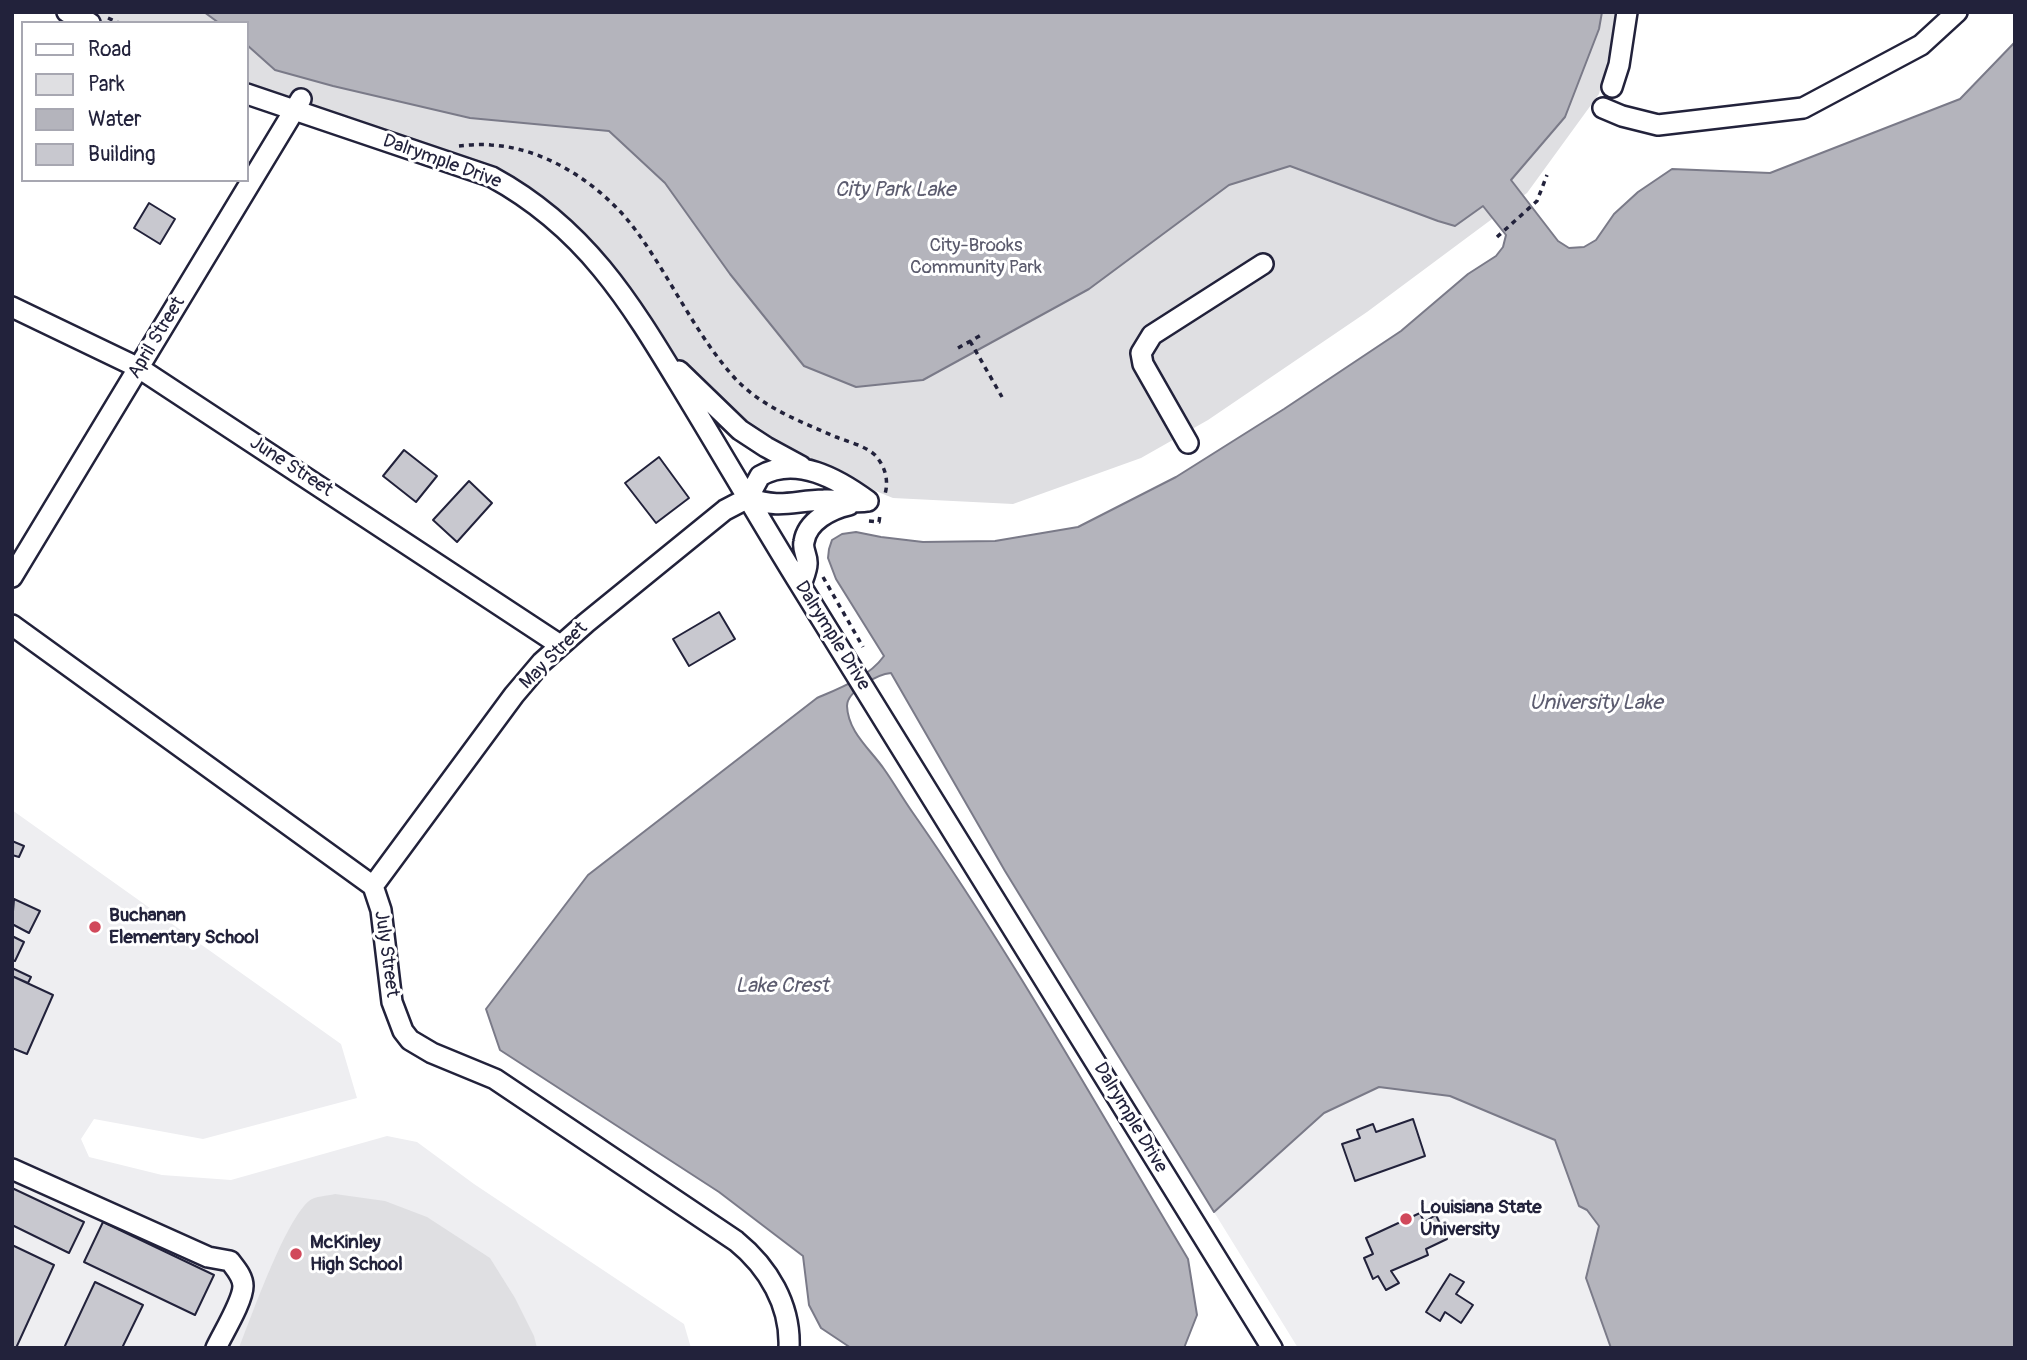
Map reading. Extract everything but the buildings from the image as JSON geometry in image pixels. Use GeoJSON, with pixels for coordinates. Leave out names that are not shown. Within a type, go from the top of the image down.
{"type":"FeatureCollection","features":[{"type":"Feature","properties":{"kind":"street"},"geometry":{"type":"LineString","coordinates":[[67,12],[86,21]]}},
{"type":"Feature","properties":{"kind":"street"},"geometry":{"type":"LineString","coordinates":[[1612,87],[1619,65],[1627,12]]}},
{"type":"Feature","properties":{"kind":"street"},"geometry":{"type":"LineString","coordinates":[[1603,108],[1658,125],[1802,108],[1920,45],[1957,12]]}},
{"type":"Feature","properties":{"kind":"street","name":"Dalrymple Drive"},"geometry":{"type":"LineString","coordinates":[[248,93],[297,105],[492,177],[526,197],[572,234],[595,258],[628,302],[662,356],[1272,1348]]}},
{"type":"Feature","properties":{"kind":"street","name":"April Street"},"geometry":{"type":"LineString","coordinates":[[12,577],[297,105]]}},
{"type":"Feature","properties":{"kind":"street"},"geometry":{"type":"LineString","coordinates":[[1188,443],[1143,364],[1143,347],[1158,331],[1263,264]]}},
{"type":"Feature","properties":{"kind":"street","name":"June Street"},"geometry":{"type":"LineString","coordinates":[[12,307],[139,368],[560,645]]}},
{"type":"Feature","properties":{"kind":"street"},"geometry":{"type":"LineString","coordinates":[[662,356],[740,430],[814,473]]}},
{"type":"Feature","properties":{"kind":"street","name":"May Street"},"geometry":{"type":"LineString","coordinates":[[373,886],[514,695],[560,645],[725,510],[748,498],[755,482],[768,471],[792,468],[843,483],[868,501],[858,512]]}},
{"type":"Feature","properties":{"kind":"street"},"geometry":{"type":"LineString","coordinates":[[748,498],[768,505],[825,499],[858,512]]}},
{"type":"Feature","properties":{"kind":"street"},"geometry":{"type":"LineString","coordinates":[[801,585],[807,563],[803,550],[806,535],[825,514],[835,508],[858,512]]}},
{"type":"Feature","properties":{"kind":"street","name":"July Street"},"geometry":{"type":"LineString","coordinates":[[12,625],[373,886],[381,910],[392,1002],[403,1031],[410,1040],[432,1054],[495,1079],[744,1247],[767,1272],[779,1294],[787,1322],[789,1348]]}},
{"type":"Feature","properties":{"kind":"street"},"geometry":{"type":"LineString","coordinates":[[12,1169],[208,1257],[230,1261],[239,1272],[243,1286],[239,1301],[216,1348]]}},
{"type":"Feature","properties":{"kind":"path"},"geometry":{"type":"LineString","coordinates":[[1497,237],[1537,201],[1547,174]]}},
{"type":"Feature","properties":{"kind":"path"},"geometry":{"type":"LineString","coordinates":[[958,348],[984,334]]}},
{"type":"Feature","properties":{"kind":"path"},"geometry":{"type":"LineString","coordinates":[[971,341],[1002,397]]}},
{"type":"Feature","properties":{"kind":"path"},"geometry":{"type":"LineString","coordinates":[[868,449],[885,471],[886,489]]}},
{"type":"Feature","properties":{"kind":"path"},"geometry":{"type":"LineString","coordinates":[[858,512],[879,522]]}},
{"type":"Feature","properties":{"kind":"path"},"geometry":{"type":"LineString","coordinates":[[821,569],[865,652]]}},
{"type":"Feature","properties":{"kind":"shaded area","name":"McKinley High School"},"geometry":{"type":"Polygon","coordinates":[[[12,810],[341,1044],[357,1098],[203,1139],[94,1119],[81,1139],[89,1157],[162,1175],[231,1180],[387,1136],[417,1142],[474,1184],[684,1324],[691,1348],[12,1348],[12,810]]]}},
{"type":"Feature","properties":{"kind":"shaded area","name":"Louisiana State University"},"geometry":{"type":"Polygon","coordinates":[[[1379,1087],[1450,1096],[1555,1140],[1579,1205],[1587,1210],[1599,1226],[1586,1278],[1611,1348],[1298,1348],[1214,1212],[1324,1113],[1379,1087]]]}},
{"type":"Feature","properties":{"kind":"green space","name":"City Park Lake"},"geometry":{"type":"Polygon","coordinates":[[[67,12],[1619,12],[1599,94],[1527,193],[1367,312],[1208,420],[1141,458],[1013,504],[893,498],[766,447],[662,356],[584,247],[526,197],[248,90],[248,21],[87,21],[67,12]]]}},
{"type":"Feature","properties":{"kind":"green space"},"geometry":{"type":"Polygon","coordinates":[[[335,1194],[385,1201],[427,1217],[490,1258],[515,1298],[537,1348],[239,1348],[290,1228],[309,1201],[335,1194]]]}},
{"type":"Feature","properties":{"kind":"water","name":"University Lake"},"geometry":{"type":"Polygon","coordinates":[[[204,12],[1602,12],[1599,29],[1565,117],[1511,180],[1558,241],[1569,248],[1584,247],[1596,240],[1614,214],[1638,192],[1672,169],[1770,173],[1960,99],[2015,42],[2015,1348],[1611,1348],[1586,1278],[1599,1226],[1587,1210],[1579,1206],[1555,1140],[1450,1096],[1379,1087],[1324,1113],[1214,1212],[1005,871],[891,673],[871,680],[857,689],[848,700],[851,724],[888,774],[986,922],[1188,1259],[1197,1315],[1184,1348],[851,1348],[821,1328],[809,1305],[803,1256],[719,1192],[500,1050],[486,1009],[588,875],[817,698],[862,676],[884,656],[836,579],[828,558],[832,540],[842,534],[856,532],[923,542],[995,541],[1078,527],[1176,477],[1401,331],[1468,274],[1496,256],[1503,247],[1506,235],[1483,206],[1455,226],[1290,166],[1229,185],[1089,289],[923,380],[856,387],[804,366],[730,274],[665,183],[609,131],[470,118],[275,70],[248,46],[248,21],[216,21],[204,12]]]}},
{"type":"Feature","properties":{"kind":"place","name":"Buchanan Elementary School"},"geometry":{"type":"Point","coordinates":[95,927]}},
{"type":"Feature","properties":{"kind":"place","name":"Louisiana State University"},"geometry":{"type":"Point","coordinates":[1406,1219]}},
{"type":"Feature","properties":{"kind":"place","name":"McKinley High School"},"geometry":{"type":"Point","coordinates":[296,1254]}},
{"type":"Feature","properties":{"kind":"park label","name":"City-Brooks Community Park"},"geometry":{"type":"Point","coordinates":[976,257]}},
{"type":"Feature","properties":{"kind":"water label","name":"Lake Crest"},"geometry":{"type":"Point","coordinates":[782,987]}}]}
